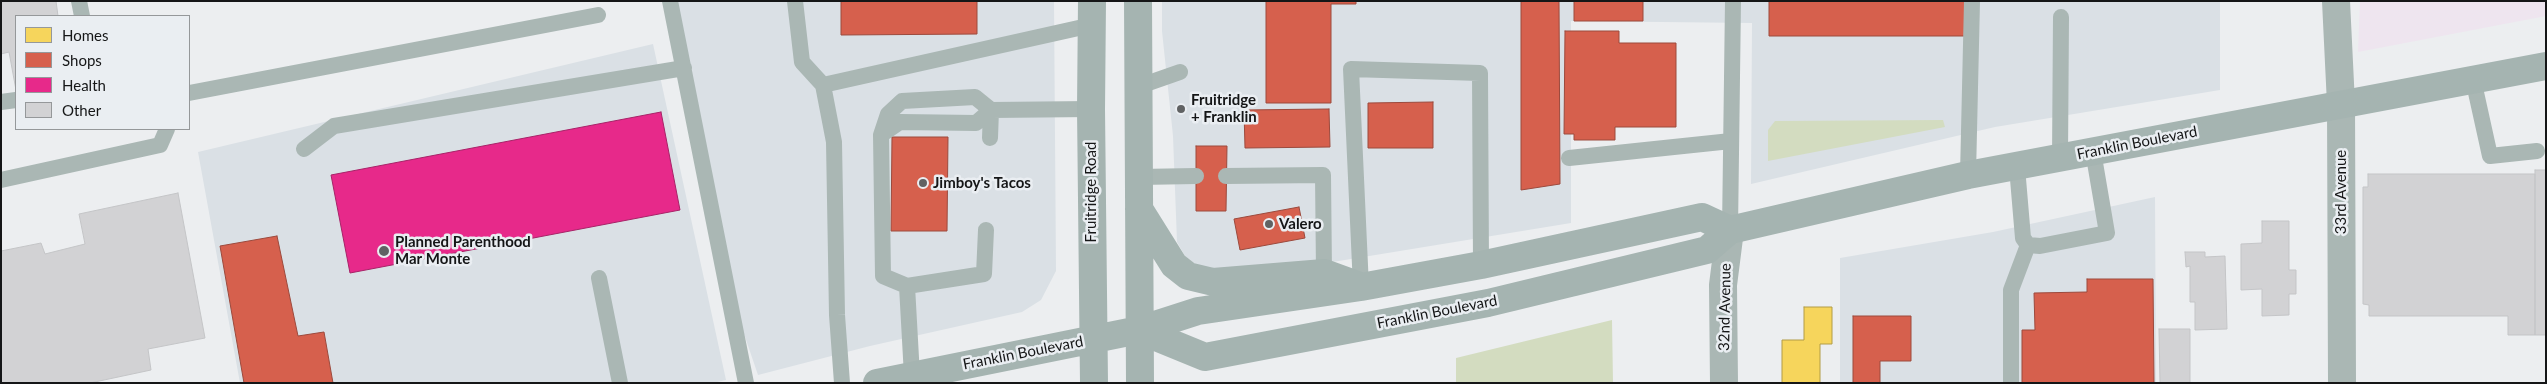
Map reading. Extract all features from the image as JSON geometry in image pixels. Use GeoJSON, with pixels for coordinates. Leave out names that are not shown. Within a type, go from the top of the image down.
{"type":"FeatureCollection","features":[{"type":"Feature","properties":{"kind":"main road"},"geometry":{"type":"LineString","coordinates":[[1138,1],[1140,86],[1140,383]]}},
{"type":"Feature","properties":{"kind":"main road","name":"Fruitridge Road"},"geometry":{"type":"LineString","coordinates":[[1092,13],[1091,109],[1094,383]]}},
{"type":"Feature","properties":{"kind":"main road","name":"Franklin Boulevard"},"geometry":{"type":"LineString","coordinates":[[1139,330],[1205,357],[1498,301],[1707,250],[1730,230],[1968,175],[2546,66]]}},
{"type":"Feature","properties":{"kind":"main road"},"geometry":{"type":"LineString","coordinates":[[1139,209],[1174,265],[1188,276],[1213,282],[1324,273],[1361,287]]}},
{"type":"Feature","properties":{"kind":"main road","name":"Franklin Boulevard"},"geometry":{"type":"LineString","coordinates":[[877,383],[1139,330],[1198,311],[1361,287],[1481,265],[1702,218],[1730,230]]}},
{"type":"Feature","properties":{"kind":"street","name":"33rd Avenue"},"geometry":{"type":"LineString","coordinates":[[2336,1],[2341,104],[2342,383]]}},
{"type":"Feature","properties":{"kind":"street","name":"32nd Avenue"},"geometry":{"type":"LineString","coordinates":[[1724,383],[1723,285],[1730,230]]}},
{"type":"Feature","properties":{"kind":"lane"},"geometry":{"type":"LineString","coordinates":[[79,1],[82,15]]}},
{"type":"Feature","properties":{"kind":"lane"},"geometry":{"type":"LineString","coordinates":[[670,1],[746,383]]}},
{"type":"Feature","properties":{"kind":"lane"},"geometry":{"type":"LineString","coordinates":[[795,1],[802,62],[823,84],[834,142],[837,315],[842,383]]}},
{"type":"Feature","properties":{"kind":"lane"},"geometry":{"type":"LineString","coordinates":[[1730,230],[1733,1]]}},
{"type":"Feature","properties":{"kind":"lane"},"geometry":{"type":"LineString","coordinates":[[1968,175],[1972,1]]}},
{"type":"Feature","properties":{"kind":"lane"},"geometry":{"type":"LineString","coordinates":[[823,84],[1092,13]]}},
{"type":"Feature","properties":{"kind":"lane"},"geometry":{"type":"LineString","coordinates":[[190,93],[598,15]]}},
{"type":"Feature","properties":{"kind":"lane"},"geometry":{"type":"LineString","coordinates":[[2060,158],[2061,17]]}},
{"type":"Feature","properties":{"kind":"lane"},"geometry":{"type":"LineString","coordinates":[[304,149],[334,126],[684,68]]}},
{"type":"Feature","properties":{"kind":"lane"},"geometry":{"type":"LineString","coordinates":[[1361,287],[1351,69],[1480,73],[1481,265]]}},
{"type":"Feature","properties":{"kind":"lane"},"geometry":{"type":"LineString","coordinates":[[1140,86],[1180,72]]}},
{"type":"Feature","properties":{"kind":"lane"},"geometry":{"type":"LineString","coordinates":[[2473,79],[2490,156],[2537,151]]}},
{"type":"Feature","properties":{"kind":"lane"},"geometry":{"type":"LineString","coordinates":[[986,230],[984,274],[907,286],[882,276],[881,135],[888,114],[902,101],[975,97],[992,110],[1091,109]]}},
{"type":"Feature","properties":{"kind":"lane"},"geometry":{"type":"LineString","coordinates":[[1,102],[15,100]]}},
{"type":"Feature","properties":{"kind":"lane"},"geometry":{"type":"LineString","coordinates":[[881,135],[900,122],[976,124],[992,110]]}},
{"type":"Feature","properties":{"kind":"lane"},"geometry":{"type":"LineString","coordinates":[[990,138],[992,110]]}},
{"type":"Feature","properties":{"kind":"lane"},"geometry":{"type":"LineString","coordinates":[[1,180],[160,145],[167,130]]}},
{"type":"Feature","properties":{"kind":"lane"},"geometry":{"type":"LineString","coordinates":[[1569,158],[1731,141]]}},
{"type":"Feature","properties":{"kind":"lane"},"geometry":{"type":"LineString","coordinates":[[2017,167],[2023,238],[2028,245],[2040,246],[2107,233],[2093,151]]}},
{"type":"Feature","properties":{"kind":"lane"},"geometry":{"type":"LineString","coordinates":[[1226,176],[1323,175],[1324,273]]}},
{"type":"Feature","properties":{"kind":"lane"},"geometry":{"type":"LineString","coordinates":[[1139,177],[1196,176]]}},
{"type":"Feature","properties":{"kind":"lane"},"geometry":{"type":"LineString","coordinates":[[2012,383],[2011,290],[2028,245]]}},
{"type":"Feature","properties":{"kind":"lane"},"geometry":{"type":"LineString","coordinates":[[599,278],[620,383]]}},
{"type":"Feature","properties":{"kind":"lane"},"geometry":{"type":"LineString","coordinates":[[907,286],[912,376]]}},
{"type":"Feature","properties":{"kind":"shaded area"},"geometry":{"type":"Polygon","coordinates":[[[675,1],[1054,1],[1056,271],[1041,300],[1022,312],[870,346],[758,375],[741,325],[675,1]]]}},
{"type":"Feature","properties":{"kind":"shaded area"},"geometry":{"type":"Polygon","coordinates":[[[1162,1],[2220,1],[2220,90],[1995,127],[1751,184],[1752,23],[1571,21],[1571,223],[1302,267],[1203,271],[1185,256],[1177,242],[1173,136],[1162,31],[1162,1]]]}},
{"type":"Feature","properties":{"kind":"shaded area"},"geometry":{"type":"Polygon","coordinates":[[[2360,1],[2546,1],[2546,16],[2358,52],[2360,1]]]}},
{"type":"Feature","properties":{"kind":"shaded area"},"geometry":{"type":"Polygon","coordinates":[[[653,44],[726,380],[713,383],[240,383],[198,152],[653,44]]]}},
{"type":"Feature","properties":{"kind":"shaded area"},"geometry":{"type":"Polygon","coordinates":[[[2155,197],[2156,383],[1840,383],[1840,258],[1993,232],[2155,197]]]}},
{"type":"Feature","properties":{"kind":"green space"},"geometry":{"type":"Polygon","coordinates":[[[1943,120],[1945,127],[1768,161],[1768,130],[1775,121],[1943,120]]]}},
{"type":"Feature","properties":{"kind":"green space"},"geometry":{"type":"Polygon","coordinates":[[[1612,320],[1613,383],[1456,383],[1456,358],[1612,320]]]}},
{"type":"Feature","properties":{"kind":"building: Homes"},"geometry":{"type":"Polygon","coordinates":[[[1804,307],[1832,307],[1832,344],[1820,344],[1820,383],[1782,383],[1782,340],[1804,340],[1804,307]]]}},
{"type":"Feature","properties":{"kind":"building: Shops"},"geometry":{"type":"Polygon","coordinates":[[[841,1],[977,1],[977,34],[841,35],[841,1]]]}},
{"type":"Feature","properties":{"kind":"building: Shops"},"geometry":{"type":"Polygon","coordinates":[[[1266,1],[1356,1],[1356,4],[1331,4],[1331,103],[1266,103],[1266,1]]]}},
{"type":"Feature","properties":{"kind":"building: Shops"},"geometry":{"type":"Polygon","coordinates":[[[1521,1],[1559,1],[1560,184],[1521,190],[1521,1]]]}},
{"type":"Feature","properties":{"kind":"building: Shops"},"geometry":{"type":"Polygon","coordinates":[[[1574,1],[1643,1],[1643,21],[1574,21],[1574,1]]]}},
{"type":"Feature","properties":{"kind":"building: Shops"},"geometry":{"type":"Polygon","coordinates":[[[1769,1],[1967,1],[1966,36],[1769,36],[1769,1]]]}},
{"type":"Feature","properties":{"kind":"building: Shops"},"geometry":{"type":"Polygon","coordinates":[[[1565,31],[1619,31],[1619,43],[1676,43],[1676,127],[1615,127],[1615,140],[1574,140],[1574,134],[1564,134],[1565,31]]]}},
{"type":"Feature","properties":{"kind":"building: Shops"},"geometry":{"type":"Polygon","coordinates":[[[1433,102],[1433,148],[1368,148],[1368,103],[1433,102]]]}},
{"type":"Feature","properties":{"kind":"building: Shops"},"geometry":{"type":"Polygon","coordinates":[[[1329,109],[1330,147],[1245,148],[1244,110],[1329,109]]]}},
{"type":"Feature","properties":{"kind":"building: Shops"},"geometry":{"type":"Polygon","coordinates":[[[892,137],[948,137],[947,231],[891,231],[892,137]]]}},
{"type":"Feature","properties":{"kind":"building: Shops"},"geometry":{"type":"Polygon","coordinates":[[[1196,146],[1227,146],[1226,211],[1196,211],[1196,146]]]}},
{"type":"Feature","properties":{"kind":"building: Shops"},"geometry":{"type":"Polygon","coordinates":[[[1299,207],[1305,238],[1240,250],[1234,219],[1299,207]]]}},
{"type":"Feature","properties":{"kind":"building: Shops"},"geometry":{"type":"Polygon","coordinates":[[[277,236],[298,336],[324,332],[333,383],[244,383],[220,246],[277,236]]]}},
{"type":"Feature","properties":{"kind":"building: Shops"},"geometry":{"type":"Polygon","coordinates":[[[2087,279],[2153,279],[2154,383],[2022,383],[2022,330],[2035,330],[2034,293],[2087,292],[2087,279]]]}},
{"type":"Feature","properties":{"kind":"building: Shops"},"geometry":{"type":"Polygon","coordinates":[[[1853,316],[1911,316],[1911,361],[1880,361],[1880,383],[1853,383],[1853,316]]]}},
{"type":"Feature","properties":{"kind":"building: Health"},"geometry":{"type":"Polygon","coordinates":[[[661,112],[680,210],[350,273],[331,175],[661,112]]]}},
{"type":"Feature","properties":{"kind":"building: Other"},"geometry":{"type":"Polygon","coordinates":[[[1,1],[56,1],[58,15],[15,15],[15,85],[9,52],[1,54],[1,1]]]}},
{"type":"Feature","properties":{"kind":"building: Other"},"geometry":{"type":"Polygon","coordinates":[[[2535,170],[2546,170],[2546,335],[2535,335],[2535,170]]]}},
{"type":"Feature","properties":{"kind":"building: Other"},"geometry":{"type":"Polygon","coordinates":[[[2368,174],[2535,174],[2535,335],[2508,335],[2508,316],[2369,316],[2369,305],[2363,304],[2363,187],[2368,187],[2368,174]]]}},
{"type":"Feature","properties":{"kind":"building: Other"},"geometry":{"type":"Polygon","coordinates":[[[178,193],[205,338],[148,349],[151,370],[90,383],[1,383],[1,251],[41,243],[45,254],[85,244],[79,214],[178,193]]]}},
{"type":"Feature","properties":{"kind":"building: Other"},"geometry":{"type":"Polygon","coordinates":[[[2262,221],[2289,221],[2289,270],[2296,270],[2296,294],[2289,294],[2289,315],[2262,316],[2262,289],[2241,290],[2241,244],[2262,243],[2262,221]]]}},
{"type":"Feature","properties":{"kind":"building: Other"},"geometry":{"type":"Polygon","coordinates":[[[2185,252],[2205,252],[2205,257],[2225,256],[2227,329],[2195,330],[2195,302],[2190,302],[2190,266],[2186,267],[2185,252]]]}},
{"type":"Feature","properties":{"kind":"building: Other"},"geometry":{"type":"Polygon","coordinates":[[[2159,329],[2190,329],[2190,383],[2160,383],[2159,329]]]}},
{"type":"Feature","properties":{"kind":"place","name":"Fruitridge + Franklin"},"geometry":{"type":"Point","coordinates":[1181,109]}},
{"type":"Feature","properties":{"kind":"place","name":"Jimboy's Tacos"},"geometry":{"type":"Point","coordinates":[923,183]}},
{"type":"Feature","properties":{"kind":"place","name":"Valero"},"geometry":{"type":"Point","coordinates":[1269,224]}},
{"type":"Feature","properties":{"kind":"place","name":"Planned Parenthood Mar Monte"},"geometry":{"type":"Point","coordinates":[384,251]}}]}
